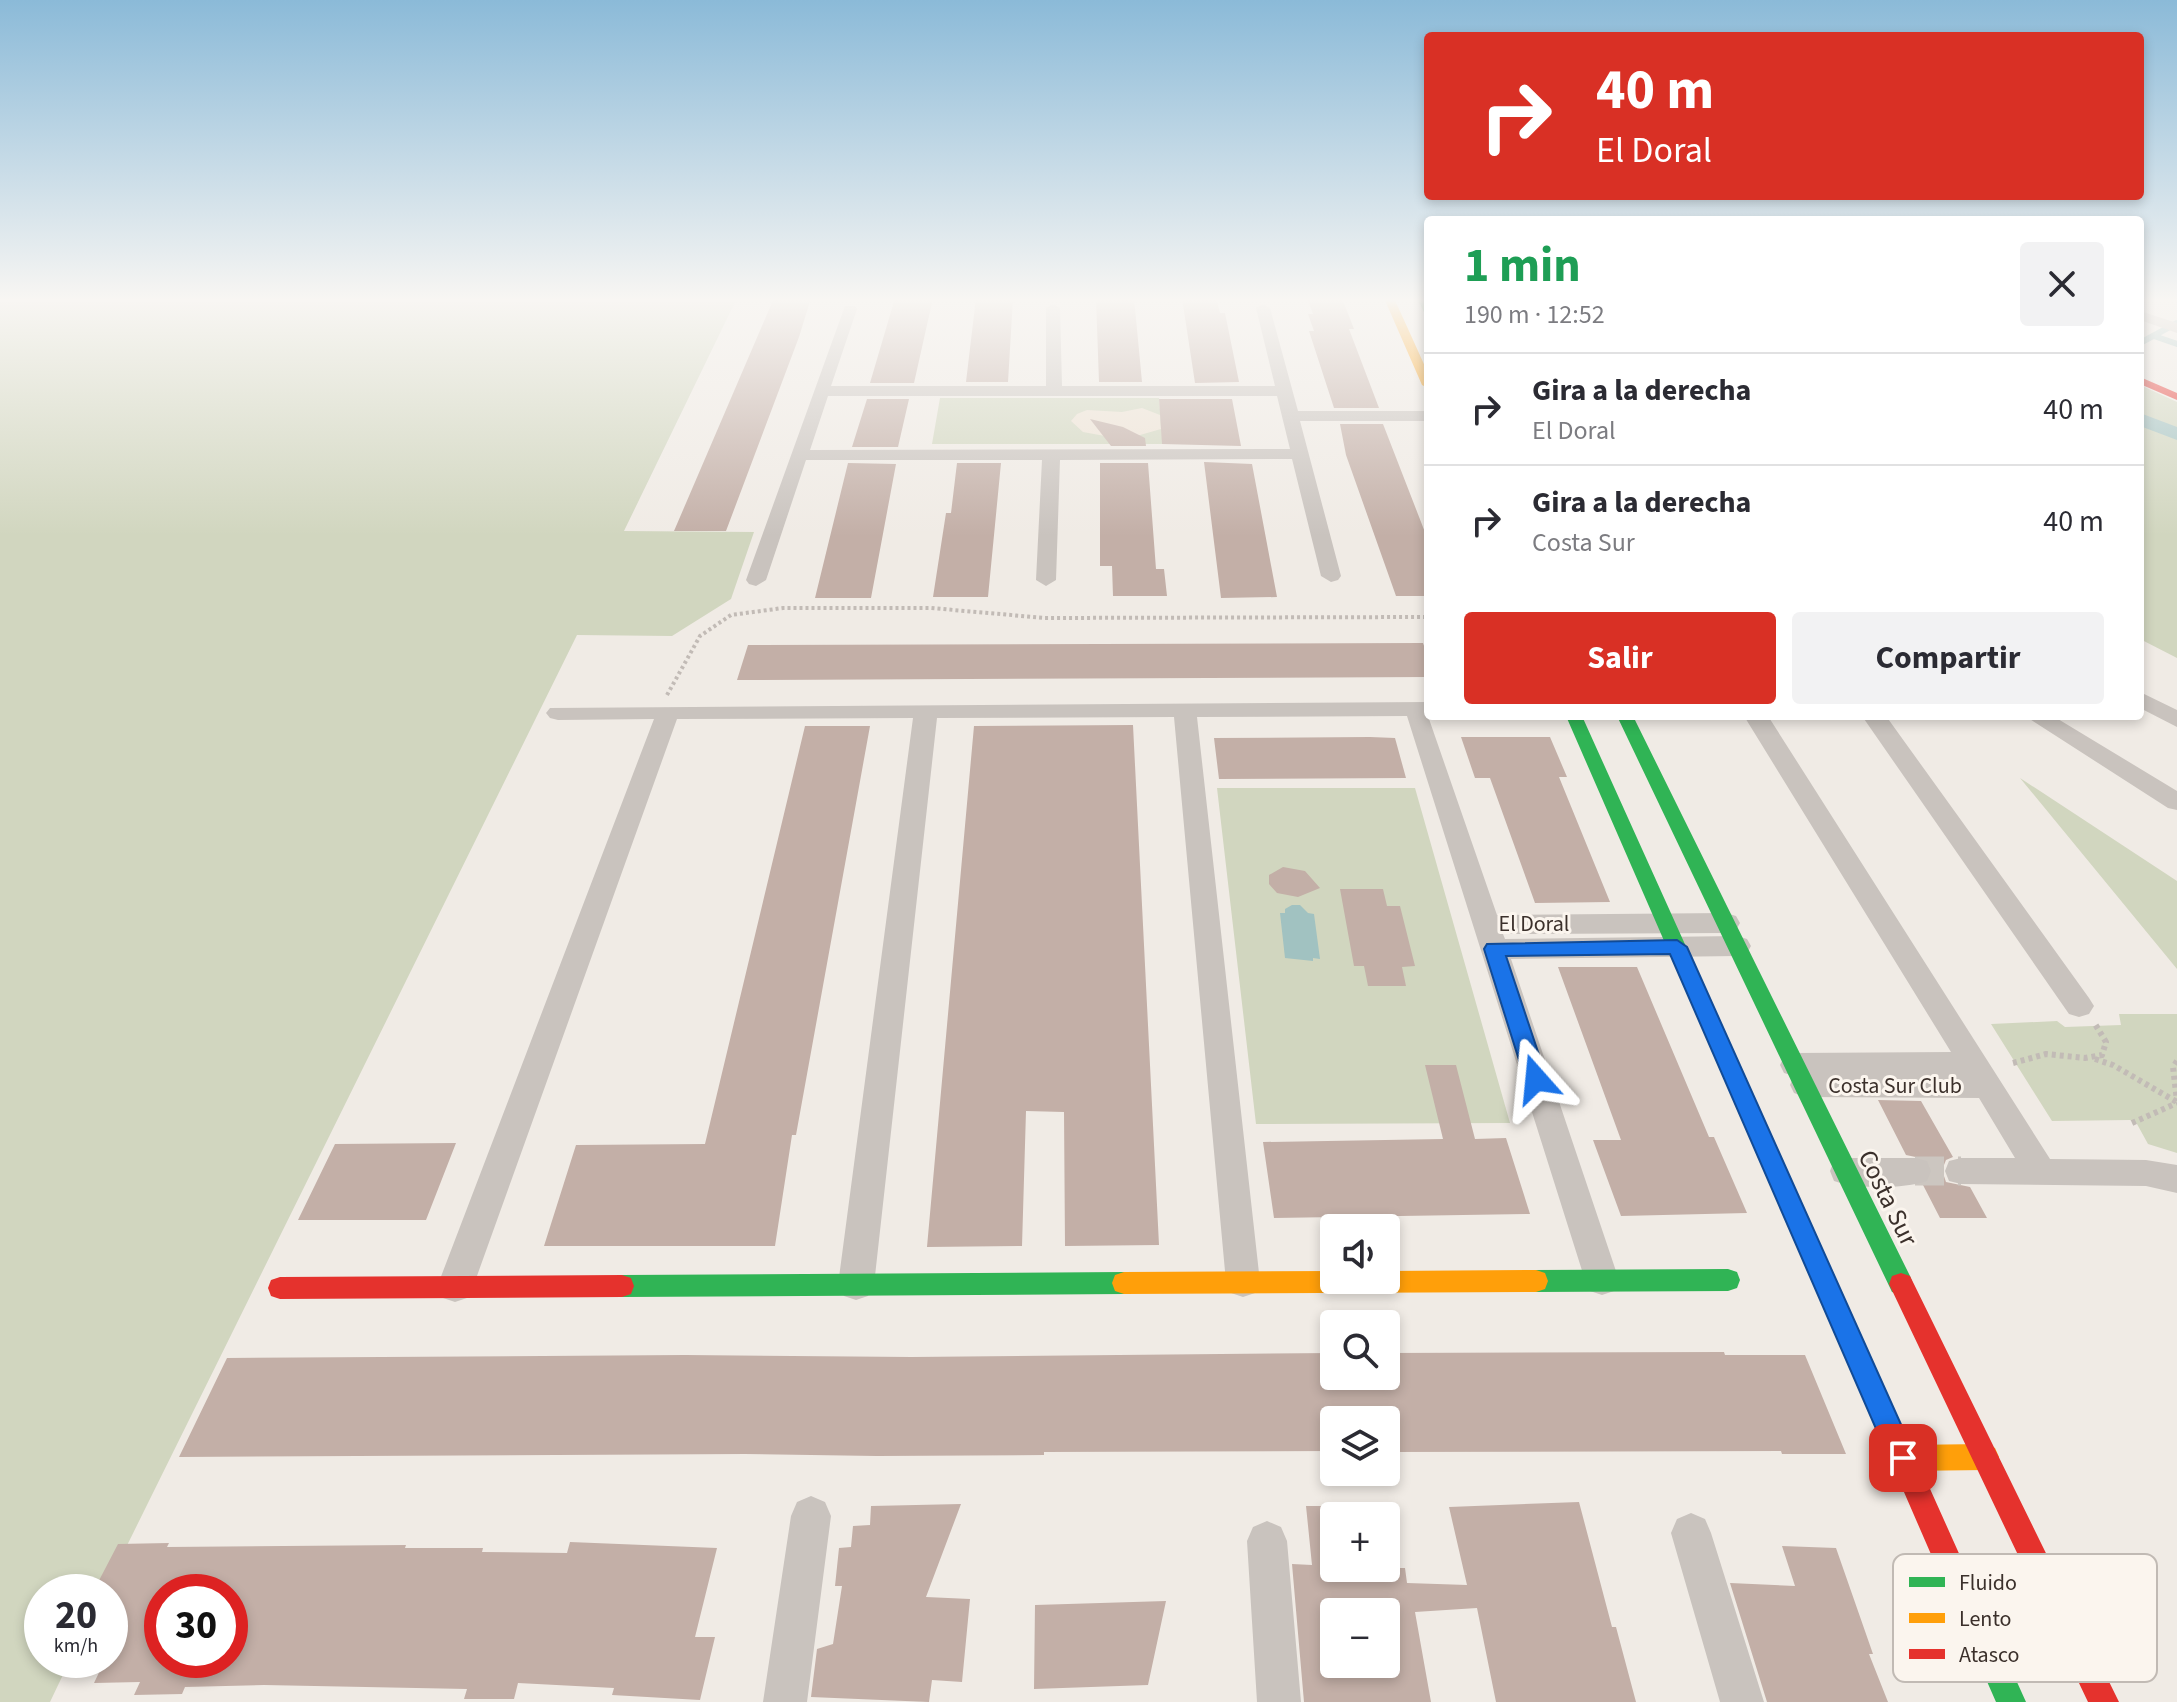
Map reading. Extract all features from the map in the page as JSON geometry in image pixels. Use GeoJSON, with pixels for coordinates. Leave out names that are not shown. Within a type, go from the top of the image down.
{"type":"FeatureCollection","features":[{"type":"Feature","properties":{"kind":"main road"},"geometry":{"type":"LineString","coordinates":[[2144,382],[2177,397]]}},
{"type":"Feature","properties":{"kind":"main road"},"geometry":{"type":"LineString","coordinates":[[1576,720],[1945,1554]]}},
{"type":"Feature","properties":{"kind":"main road","name":"Costa Sur"},"geometry":{"type":"LineString","coordinates":[[1627,720],[2033,1554]]}},
{"type":"Feature","properties":{"kind":"main road"},"geometry":{"type":"LineString","coordinates":[[280,1288],[1728,1280]]}},
{"type":"Feature","properties":{"kind":"main road"},"geometry":{"type":"LineString","coordinates":[[1903,1458],[1986,1457]]}},
{"type":"Feature","properties":{"kind":"main road"},"geometry":{"type":"LineString","coordinates":[[2002,1682],[2011,1702]]}},
{"type":"Feature","properties":{"kind":"main road","name":"Costa Sur"},"geometry":{"type":"LineString","coordinates":[[2094,1682],[2104,1702]]}},
{"type":"Feature","properties":{"kind":"street"},"geometry":{"type":"LineString","coordinates":[[756,580],[827,377]]}},
{"type":"Feature","properties":{"kind":"street"},"geometry":{"type":"LineString","coordinates":[[1054,377],[1054,391]]}},
{"type":"Feature","properties":{"kind":"street"},"geometry":{"type":"LineString","coordinates":[[1281,377],[1331,576]]}},
{"type":"Feature","properties":{"kind":"street"},"geometry":{"type":"LineString","coordinates":[[822,391],[1284,391]]}},
{"type":"Feature","properties":{"kind":"street"},"geometry":{"type":"LineString","coordinates":[[1291,420],[1424,416]]}},
{"type":"Feature","properties":{"kind":"street"},"geometry":{"type":"LineString","coordinates":[[1291,420],[1424,424]]}},
{"type":"Feature","properties":{"kind":"street"},"geometry":{"type":"LineString","coordinates":[[1046,580],[1051,454]]}},
{"type":"Feature","properties":{"kind":"street"},"geometry":{"type":"LineString","coordinates":[[799,455],[1300,454]]}},
{"type":"Feature","properties":{"kind":"street"},"geometry":{"type":"LineString","coordinates":[[2144,701],[2177,720]]}},
{"type":"Feature","properties":{"kind":"street"},"geometry":{"type":"LineString","coordinates":[[558,713],[1422,709]]}},
{"type":"Feature","properties":{"kind":"street"},"geometry":{"type":"LineString","coordinates":[[1185,710],[1243,1282]]}},
{"type":"Feature","properties":{"kind":"street"},"geometry":{"type":"LineString","coordinates":[[856,1285],[926,711]]}},
{"type":"Feature","properties":{"kind":"street"},"geometry":{"type":"LineString","coordinates":[[455,1287],[668,712]]}},
{"type":"Feature","properties":{"kind":"street"},"geometry":{"type":"LineString","coordinates":[[1425,720],[1490,937],[1602,1280]]}},
{"type":"Feature","properties":{"kind":"street"},"geometry":{"type":"LineString","coordinates":[[1758,720],[1978,1075],[2037,1164]]}},
{"type":"Feature","properties":{"kind":"street"},"geometry":{"type":"LineString","coordinates":[[1877,720],[2087,1015]]}},
{"type":"Feature","properties":{"kind":"street"},"geometry":{"type":"LineString","coordinates":[[2044,720],[2177,802]]}},
{"type":"Feature","properties":{"kind":"street","name":"El Doral"},"geometry":{"type":"LineString","coordinates":[[1490,937],[1731,934]]}},
{"type":"Feature","properties":{"kind":"street","name":"Costa Sur Club"},"geometry":{"type":"LineString","coordinates":[[1800,1075],[1978,1075]]}},
{"type":"Feature","properties":{"kind":"street"},"geometry":{"type":"LineString","coordinates":[[1958,1165],[2037,1164],[2146,1173],[2177,1179]]}},
{"type":"Feature","properties":{"kind":"street"},"geometry":{"type":"LineString","coordinates":[[1843,1165],[1912,1166]]}},
{"type":"Feature","properties":{"kind":"street"},"geometry":{"type":"LineString","coordinates":[[785,1702],[811,1516]]}},
{"type":"Feature","properties":{"kind":"street"},"geometry":{"type":"LineString","coordinates":[[1691,1533],[1742,1702]]}},
{"type":"Feature","properties":{"kind":"street"},"geometry":{"type":"LineString","coordinates":[[1267,1541],[1279,1702]]}},
{"type":"Feature","properties":{"kind":"path"},"geometry":{"type":"LineString","coordinates":[[668,712],[667,694],[700,636],[731,615],[783,608],[931,608],[1045,618],[1424,617]]}},
{"type":"Feature","properties":{"kind":"path"},"geometry":{"type":"LineString","coordinates":[[2087,1015],[2106,1042],[2102,1055],[2094,1059]]}},
{"type":"Feature","properties":{"kind":"path"},"geometry":{"type":"LineString","coordinates":[[2013,1063],[2057,1054],[2094,1059],[2113,1065],[2177,1102]]}},
{"type":"Feature","properties":{"kind":"path"},"geometry":{"type":"LineString","coordinates":[[2177,1061],[2173,1067],[2177,1102]]}},
{"type":"Feature","properties":{"kind":"path"},"geometry":{"type":"LineString","coordinates":[[2132,1123],[2177,1102]]}},
{"type":"Feature","properties":{"kind":"green space"},"geometry":{"type":"Polygon","coordinates":[[[0,377],[698,377],[624,531],[754,532],[731,599],[672,636],[577,635],[113,1574],[24,1574],[24,1678],[61,1678],[50,1702],[0,1702],[0,377]]]}},
{"type":"Feature","properties":{"kind":"green space"},"geometry":{"type":"Polygon","coordinates":[[[2144,387],[2177,402],[2177,658],[2144,641],[2144,387]]]}},
{"type":"Feature","properties":{"kind":"green space"},"geometry":{"type":"Polygon","coordinates":[[[940,398],[1159,398],[1163,444],[932,444],[940,398]]]}},
{"type":"Feature","properties":{"kind":"green space"},"geometry":{"type":"Polygon","coordinates":[[[2020,778],[2177,881],[2177,969],[2020,778]]]}},
{"type":"Feature","properties":{"kind":"green space"},"geometry":{"type":"Polygon","coordinates":[[[1217,788],[1415,788],[1510,1123],[1256,1124],[1217,788]]]}},
{"type":"Feature","properties":{"kind":"green space"},"geometry":{"type":"Polygon","coordinates":[[[2119,1014],[2177,1014],[2177,1153],[2148,1144],[2137,1124],[2130,1120],[2052,1121],[1991,1024],[2057,1021],[2065,1027],[2121,1025],[2119,1014]]]}},
{"type":"Feature","properties":{"kind":"shaded area"},"geometry":{"type":"Polygon","coordinates":[[[1142,408],[1160,415],[1161,429],[1140,435],[1105,436],[1083,432],[1071,421],[1087,410],[1122,412],[1142,408]]]}},
{"type":"Feature","properties":{"kind":"water"},"geometry":{"type":"Polygon","coordinates":[[[1300,905],[1308,913],[1314,914],[1320,959],[1285,958],[1280,913],[1285,913],[1285,909],[1300,905]]]}},
{"type":"Feature","properties":{"kind":"building"},"geometry":{"type":"Polygon","coordinates":[[[740,377],[784,377],[726,531],[674,531],[740,377]]]}},
{"type":"Feature","properties":{"kind":"building"},"geometry":{"type":"Polygon","coordinates":[[[872,377],[915,377],[914,383],[870,383],[872,377]]]}},
{"type":"Feature","properties":{"kind":"building"},"geometry":{"type":"Polygon","coordinates":[[[967,377],[1008,377],[1008,382],[966,382],[967,377]]]}},
{"type":"Feature","properties":{"kind":"building"},"geometry":{"type":"Polygon","coordinates":[[[1099,377],[1142,377],[1142,382],[1099,382],[1099,377]]]}},
{"type":"Feature","properties":{"kind":"building"},"geometry":{"type":"Polygon","coordinates":[[[1194,377],[1238,377],[1239,382],[1195,383],[1194,377]]]}},
{"type":"Feature","properties":{"kind":"building"},"geometry":{"type":"Polygon","coordinates":[[[1324,377],[1367,377],[1379,408],[1334,408],[1324,377]]]}},
{"type":"Feature","properties":{"kind":"building"},"geometry":{"type":"Polygon","coordinates":[[[867,399],[909,399],[898,447],[852,447],[867,399]]]}},
{"type":"Feature","properties":{"kind":"building"},"geometry":{"type":"Polygon","coordinates":[[[1159,399],[1232,399],[1241,446],[1162,444],[1159,399]]]}},
{"type":"Feature","properties":{"kind":"building"},"geometry":{"type":"Polygon","coordinates":[[[1090,419],[1123,427],[1145,438],[1146,446],[1111,446],[1090,419]]]}},
{"type":"Feature","properties":{"kind":"building"},"geometry":{"type":"Polygon","coordinates":[[[1340,424],[1383,424],[1424,530],[1424,596],[1396,596],[1346,455],[1340,424]]]}},
{"type":"Feature","properties":{"kind":"building"},"geometry":{"type":"Polygon","coordinates":[[[1204,462],[1252,464],[1277,597],[1221,598],[1204,462]]]}},
{"type":"Feature","properties":{"kind":"building"},"geometry":{"type":"Polygon","coordinates":[[[848,463],[896,464],[871,598],[815,598],[848,463]]]}},
{"type":"Feature","properties":{"kind":"building"},"geometry":{"type":"Polygon","coordinates":[[[957,463],[1001,463],[988,597],[933,597],[946,513],[951,513],[957,463]]]}},
{"type":"Feature","properties":{"kind":"building"},"geometry":{"type":"Polygon","coordinates":[[[1100,463],[1148,463],[1156,569],[1164,569],[1167,596],[1113,596],[1112,566],[1100,566],[1100,463]]]}},
{"type":"Feature","properties":{"kind":"building"},"geometry":{"type":"Polygon","coordinates":[[[1423,643],[1424,677],[737,680],[748,645],[1423,643]]]}},
{"type":"Feature","properties":{"kind":"building"},"geometry":{"type":"Polygon","coordinates":[[[1133,725],[1159,1245],[1065,1246],[1064,1112],[1026,1111],[1022,1246],[927,1247],[974,726],[1133,725]]]}},
{"type":"Feature","properties":{"kind":"building"},"geometry":{"type":"Polygon","coordinates":[[[805,726],[870,726],[796,1135],[792,1135],[775,1246],[544,1246],[576,1145],[705,1144],[805,726]]]}},
{"type":"Feature","properties":{"kind":"building"},"geometry":{"type":"Polygon","coordinates":[[[1461,737],[1550,737],[1567,777],[1559,777],[1610,902],[1535,903],[1490,778],[1475,778],[1461,737]]]}},
{"type":"Feature","properties":{"kind":"building"},"geometry":{"type":"Polygon","coordinates":[[[1214,738],[1395,738],[1406,778],[1219,779],[1214,738]]]}},
{"type":"Feature","properties":{"kind":"building"},"geometry":{"type":"Polygon","coordinates":[[[1283,867],[1305,871],[1320,888],[1298,897],[1277,893],[1269,884],[1269,875],[1283,867]]]}},
{"type":"Feature","properties":{"kind":"building"},"geometry":{"type":"Polygon","coordinates":[[[1340,889],[1383,889],[1387,906],[1400,906],[1415,966],[1402,967],[1406,986],[1368,986],[1364,966],[1354,966],[1340,889]]]}},
{"type":"Feature","properties":{"kind":"building"},"geometry":{"type":"Polygon","coordinates":[[[1558,967],[1637,967],[1709,1137],[1714,1137],[1747,1213],[1621,1216],[1593,1140],[1621,1140],[1558,967]]]}},
{"type":"Feature","properties":{"kind":"building"},"geometry":{"type":"Polygon","coordinates":[[[1425,1065],[1456,1065],[1475,1139],[1506,1138],[1530,1214],[1320,1214],[1320,1217],[1274,1218],[1263,1142],[1443,1139],[1425,1065]]]}},
{"type":"Feature","properties":{"kind":"building"},"geometry":{"type":"Polygon","coordinates":[[[1878,1100],[1921,1101],[1953,1157],[1946,1160],[1942,1170],[1946,1182],[1970,1187],[1987,1218],[1940,1218],[1923,1185],[1930,1182],[1934,1172],[1930,1160],[1906,1155],[1878,1100]]]}},
{"type":"Feature","properties":{"kind":"building"},"geometry":{"type":"Polygon","coordinates":[[[456,1143],[426,1220],[298,1220],[335,1144],[456,1143]]]}},
{"type":"Feature","properties":{"kind":"building"},"geometry":{"type":"Polygon","coordinates":[[[1724,1352],[1725,1355],[1805,1355],[1846,1454],[1782,1454],[1781,1451],[1400,1452],[1400,1406],[1320,1406],[1320,1451],[877,1456],[179,1457],[227,1358],[1320,1353],[1320,1390],[1400,1390],[1400,1353],[1724,1352]]]}},
{"type":"Feature","properties":{"kind":"building"},"geometry":{"type":"Polygon","coordinates":[[[1579,1502],[1612,1627],[1616,1627],[1636,1702],[1496,1702],[1477,1608],[1415,1612],[1431,1702],[1304,1702],[1292,1564],[1312,1565],[1306,1506],[1320,1506],[1320,1582],[1400,1582],[1400,1568],[1405,1568],[1407,1583],[1467,1585],[1449,1507],[1579,1502]]]}},
{"type":"Feature","properties":{"kind":"building"},"geometry":{"type":"Polygon","coordinates":[[[961,1504],[926,1597],[970,1599],[962,1682],[932,1680],[929,1702],[811,1697],[817,1649],[833,1644],[842,1586],[835,1586],[839,1548],[851,1547],[853,1526],[870,1525],[871,1506],[961,1504]]]}},
{"type":"Feature","properties":{"kind":"building"},"geometry":{"type":"Polygon","coordinates":[[[570,1542],[717,1548],[695,1637],[715,1637],[700,1700],[612,1695],[614,1688],[518,1683],[514,1699],[464,1699],[467,1689],[264,1685],[185,1687],[182,1694],[134,1695],[140,1682],[94,1683],[96,1678],[128,1678],[128,1574],[102,1574],[118,1544],[169,1543],[167,1547],[406,1545],[405,1548],[483,1548],[482,1552],[567,1553],[570,1542]]]}},
{"type":"Feature","properties":{"kind":"building"},"geometry":{"type":"Polygon","coordinates":[[[1782,1546],[1836,1548],[1873,1654],[1869,1654],[1888,1702],[1767,1702],[1730,1583],[1795,1586],[1782,1546]]]}},
{"type":"Feature","properties":{"kind":"building"},"geometry":{"type":"Polygon","coordinates":[[[1166,1601],[1148,1685],[1034,1689],[1035,1605],[1166,1601]]]}},
{"type":"Feature","properties":{"kind":"waterway"},"geometry":{"type":"LineString","coordinates":[[2144,421],[2177,434]]}},
{"type":"Feature","properties":{"kind":"tunnel"},"geometry":{"type":"LineString","coordinates":[[1915,1171],[1961,1171]]}},
{"type":"Feature","properties":{"kind":"traffic: fast"},"geometry":{"type":"LineString","coordinates":[[1576,720],[1810,1248]]}},
{"type":"Feature","properties":{"kind":"traffic: fast"},"geometry":{"type":"LineString","coordinates":[[1627,720],[1901,1284]]}},
{"type":"Feature","properties":{"kind":"traffic: fast"},"geometry":{"type":"LineString","coordinates":[[1536,1281],[1728,1280]]}},
{"type":"Feature","properties":{"kind":"traffic: fast"},"geometry":{"type":"LineString","coordinates":[[622,1286],[1124,1283]]}},
{"type":"Feature","properties":{"kind":"traffic: fast"},"geometry":{"type":"LineString","coordinates":[[2002,1682],[2011,1702]]}},
{"type":"Feature","properties":{"kind":"traffic: slow"},"geometry":{"type":"LineString","coordinates":[[1124,1283],[1536,1281]]}},
{"type":"Feature","properties":{"kind":"traffic: slow"},"geometry":{"type":"LineString","coordinates":[[1903,1458],[1986,1457]]}},
{"type":"Feature","properties":{"kind":"traffic: jam"},"geometry":{"type":"LineString","coordinates":[[2144,382],[2177,397]]}},
{"type":"Feature","properties":{"kind":"traffic: jam"},"geometry":{"type":"LineString","coordinates":[[1810,1248],[1945,1554]]}},
{"type":"Feature","properties":{"kind":"traffic: jam"},"geometry":{"type":"LineString","coordinates":[[1901,1284],[2032,1554]]}},
{"type":"Feature","properties":{"kind":"traffic: jam"},"geometry":{"type":"LineString","coordinates":[[280,1288],[622,1286]]}},
{"type":"Feature","properties":{"kind":"traffic: jam"},"geometry":{"type":"LineString","coordinates":[[2094,1682],[2104,1702]]}},
{"type":"Feature","properties":{"kind":"route"},"geometry":{"type":"LineString","coordinates":[[1536,1079],[1494,949],[1677,947],[1903,1458]]}}]}
